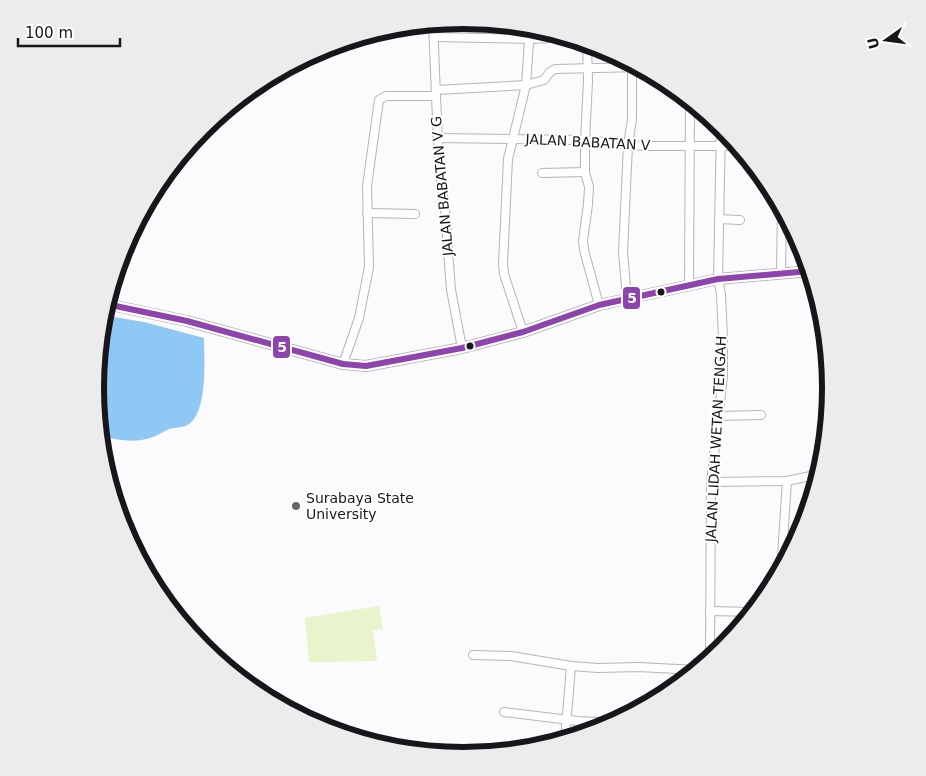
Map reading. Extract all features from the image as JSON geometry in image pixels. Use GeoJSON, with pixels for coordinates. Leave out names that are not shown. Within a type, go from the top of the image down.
{"type":"FeatureCollection","features":[{"type":"Feature","properties":{"kind":"main road"},"geometry":{"type":"LineString","coordinates":[[114,306],[187,321],[343,364],[366,366],[462,348],[523,332],[627,298],[718,279],[802,272]]}},
{"type":"Feature","properties":{"kind":"street","name":"JALAN BABATAN V G"},"geometry":{"type":"LineString","coordinates":[[434,31],[437,138],[451,290],[462,348]]}},
{"type":"Feature","properties":{"kind":"street"},"geometry":{"type":"LineString","coordinates":[[523,332],[504,274],[503,264],[508,159],[526,85],[530,35]]}},
{"type":"Feature","properties":{"kind":"street"},"geometry":{"type":"LineString","coordinates":[[434,37],[545,39]]}},
{"type":"Feature","properties":{"kind":"street"},"geometry":{"type":"LineString","coordinates":[[587,51],[585,172],[589,187],[583,241],[599,306]]}},
{"type":"Feature","properties":{"kind":"street"},"geometry":{"type":"LineString","coordinates":[[343,364],[359,318],[369,267],[367,186],[379,100],[386,96],[526,85],[544,80],[550,72],[555,70],[623,67]]}},
{"type":"Feature","properties":{"kind":"street"},"geometry":{"type":"LineString","coordinates":[[627,298],[623,252],[634,72]]}},
{"type":"Feature","properties":{"kind":"street"},"geometry":{"type":"LineString","coordinates":[[689,285],[690,110]]}},
{"type":"Feature","properties":{"kind":"street","name":"JALAN BABATAN V"},"geometry":{"type":"LineString","coordinates":[[437,138],[585,140],[628,144],[728,146]]}},
{"type":"Feature","properties":{"kind":"street","name":"JALAN LIDAH WETAN TENGAH"},"geometry":{"type":"LineString","coordinates":[[710,649],[711,482],[723,376],[721,294],[718,279],[721,138]]}},
{"type":"Feature","properties":{"kind":"street"},"geometry":{"type":"LineString","coordinates":[[542,173],[585,172]]}},
{"type":"Feature","properties":{"kind":"street"},"geometry":{"type":"LineString","coordinates":[[367,214],[415,214]]}},
{"type":"Feature","properties":{"kind":"street"},"geometry":{"type":"LineString","coordinates":[[719,219],[740,220]]}},
{"type":"Feature","properties":{"kind":"street"},"geometry":{"type":"LineString","coordinates":[[781,273],[782,223]]}},
{"type":"Feature","properties":{"kind":"street"},"geometry":{"type":"LineString","coordinates":[[718,416],[761,416]]}},
{"type":"Feature","properties":{"kind":"street"},"geometry":{"type":"LineString","coordinates":[[711,482],[787,481],[811,476]]}},
{"type":"Feature","properties":{"kind":"street"},"geometry":{"type":"LineString","coordinates":[[782,552],[787,481]]}},
{"type":"Feature","properties":{"kind":"street"},"geometry":{"type":"LineString","coordinates":[[710,611],[744,612]]}},
{"type":"Feature","properties":{"kind":"street"},"geometry":{"type":"LineString","coordinates":[[473,655],[511,656],[571,666],[686,670]]}},
{"type":"Feature","properties":{"kind":"street"},"geometry":{"type":"LineString","coordinates":[[566,732],[571,666]]}},
{"type":"Feature","properties":{"kind":"street"},"geometry":{"type":"LineString","coordinates":[[504,712],[596,721]]}},
{"type":"Feature","properties":{"kind":"green space"},"geometry":{"type":"Polygon","coordinates":[[[379,606],[383,629],[373,631],[377,659],[375,661],[309,662],[305,618],[379,606]]]}},
{"type":"Feature","properties":{"kind":"water"},"geometry":{"type":"Polygon","coordinates":[[[111,317],[144,322],[204,338],[204,385],[199,410],[193,420],[186,426],[169,429],[151,438],[135,441],[107,437],[107,435],[104,388],[107,341],[111,317]]]}},
{"type":"Feature","properties":{"kind":"transit line","name":"5"},"geometry":{"type":"LineString","coordinates":[[114,306],[187,321],[343,364],[366,366],[462,348],[523,332],[599,305],[718,279],[803,272]]}},
{"type":"Feature","properties":{"kind":"place","name":"Surabaya State University"},"geometry":{"type":"Point","coordinates":[296,506]}}]}
